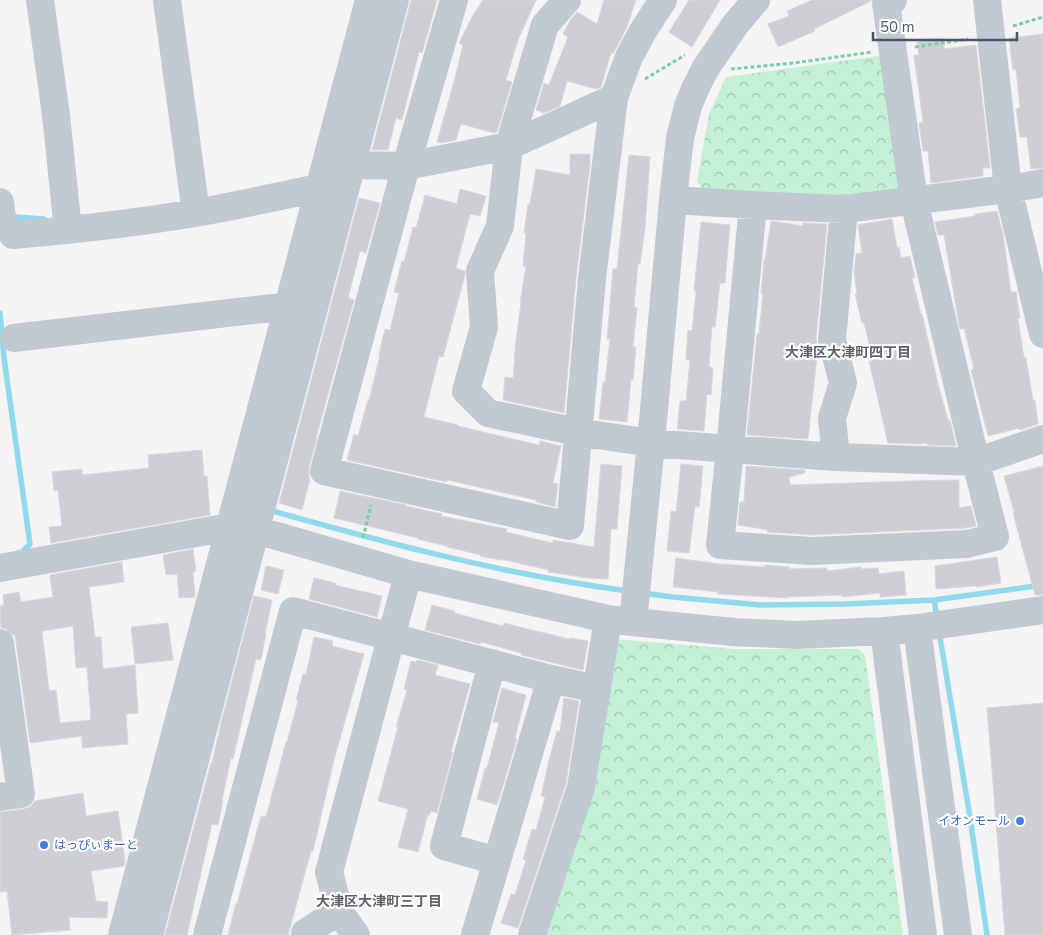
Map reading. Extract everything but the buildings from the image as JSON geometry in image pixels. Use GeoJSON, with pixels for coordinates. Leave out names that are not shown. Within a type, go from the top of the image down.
{"type":"FeatureCollection","features":[{"type":"Feature","properties":{"kind":"street"},"geometry":{"type":"LineString","coordinates":[[40,0],[56,115],[68,230]]}},
{"type":"Feature","properties":{"kind":"street"},"geometry":{"type":"LineString","coordinates":[[167,0],[196,213]]}},
{"type":"Feature","properties":{"kind":"street"},"geometry":{"type":"LineString","coordinates":[[122,935],[243,528],[339,162],[369,0]]}},
{"type":"Feature","properties":{"kind":"street"},"geometry":{"type":"LineString","coordinates":[[149,935],[243,528],[288,306],[319,188],[339,162],[395,0]]}},
{"type":"Feature","properties":{"kind":"street"},"geometry":{"type":"LineString","coordinates":[[454,0],[406,166],[324,471],[570,526],[592,279],[614,98],[629,57],[663,0]]}},
{"type":"Feature","properties":{"kind":"street"},"geometry":{"type":"LineString","coordinates":[[567,0],[545,25],[509,146],[500,226],[480,271],[484,327],[466,391],[488,413],[577,432],[651,444],[836,457],[976,462],[1043,439]]}},
{"type":"Feature","properties":{"kind":"street"},"geometry":{"type":"LineString","coordinates":[[532,935],[581,787],[597,689],[621,620],[651,444],[680,138],[688,106],[696,87],[714,55],[735,25],[756,0]]}},
{"type":"Feature","properties":{"kind":"street"},"geometry":{"type":"LineString","coordinates":[[754,205],[720,545],[812,551],[967,544],[995,537],[914,201],[886,3],[893,0]]}},
{"type":"Feature","properties":{"kind":"street"},"geometry":{"type":"LineString","coordinates":[[987,0],[1008,189],[1043,334]]}},
{"type":"Feature","properties":{"kind":"street"},"geometry":{"type":"LineString","coordinates":[[339,162],[406,166],[509,146],[614,98]]}},
{"type":"Feature","properties":{"kind":"street"},"geometry":{"type":"LineString","coordinates":[[673,200],[844,209],[1043,183]]}},
{"type":"Feature","properties":{"kind":"street"},"geometry":{"type":"LineString","coordinates":[[4,218],[68,230],[196,213],[319,188]]}},
{"type":"Feature","properties":{"kind":"street"},"geometry":{"type":"LineString","coordinates":[[836,457],[832,418],[843,383],[832,340],[844,209]]}},
{"type":"Feature","properties":{"kind":"street"},"geometry":{"type":"LineString","coordinates":[[14,338],[288,306]]}},
{"type":"Feature","properties":{"kind":"street"},"geometry":{"type":"LineString","coordinates":[[0,568],[243,528],[408,574],[621,620],[734,632],[797,635],[884,631],[1043,610]]}},
{"type":"Feature","properties":{"kind":"street"},"geometry":{"type":"LineString","coordinates":[[356,935],[339,910],[328,872],[408,574]]}},
{"type":"Feature","properties":{"kind":"street"},"geometry":{"type":"LineString","coordinates":[[207,935],[294,611],[551,679],[597,689]]}},
{"type":"Feature","properties":{"kind":"street"},"geometry":{"type":"LineString","coordinates":[[918,628],[958,935]]}},
{"type":"Feature","properties":{"kind":"street"},"geometry":{"type":"LineString","coordinates":[[884,631],[923,935]]}},
{"type":"Feature","properties":{"kind":"street"},"geometry":{"type":"LineString","coordinates":[[0,643],[21,794],[0,797]]}},
{"type":"Feature","properties":{"kind":"street"},"geometry":{"type":"LineString","coordinates":[[492,663],[444,846],[497,861]]}},
{"type":"Feature","properties":{"kind":"street"},"geometry":{"type":"LineString","coordinates":[[475,935],[551,679]]}},
{"type":"Feature","properties":{"kind":"street"},"geometry":{"type":"LineString","coordinates":[[305,935],[305,932],[339,910]]}},
{"type":"Feature","properties":{"kind":"path"},"geometry":{"type":"LineString","coordinates":[[645,79],[685,55],[690,56]]}},
{"type":"Feature","properties":{"kind":"path"},"geometry":{"type":"LineString","coordinates":[[361,546],[367,522]]}},
{"type":"Feature","properties":{"kind":"green space"},"geometry":{"type":"Polygon","coordinates":[[[886,55],[906,186],[897,196],[754,198],[706,194],[697,181],[709,114],[726,77],[886,55]]]}},
{"type":"Feature","properties":{"kind":"green space"},"geometry":{"type":"Polygon","coordinates":[[[614,639],[735,649],[858,649],[865,655],[903,935],[542,935],[614,639]]]}},
{"type":"Feature","properties":{"kind":"waterway"},"geometry":{"type":"LineString","coordinates":[[12,218],[44,219]]}},
{"type":"Feature","properties":{"kind":"waterway"},"geometry":{"type":"LineString","coordinates":[[0,313],[4,358],[30,544],[22,552],[18,553]]}},
{"type":"Feature","properties":{"kind":"waterway"},"geometry":{"type":"LineString","coordinates":[[269,510],[447,557],[537,576],[628,591]]}},
{"type":"Feature","properties":{"kind":"waterway"},"geometry":{"type":"LineString","coordinates":[[642,593],[760,605],[846,604],[934,600],[1043,585]]}},
{"type":"Feature","properties":{"kind":"waterway"},"geometry":{"type":"LineString","coordinates":[[934,600],[937,617]]}},
{"type":"Feature","properties":{"kind":"waterway"},"geometry":{"type":"LineString","coordinates":[[939,631],[970,817],[987,935]]}},
{"type":"Feature","properties":{"kind":"place","name":"イオンモール"},"geometry":{"type":"Point","coordinates":[1020,821]}},
{"type":"Feature","properties":{"kind":"place","name":"はっぴぃまーと"},"geometry":{"type":"Point","coordinates":[44,845]}},
{"type":"Feature","properties":{"kind":"district","name":"大津区大津町四丁目"},"geometry":{"type":"Point","coordinates":[848,352]}},
{"type":"Feature","properties":{"kind":"district","name":"大津区大津町三丁目"},"geometry":{"type":"Point","coordinates":[379,901]}}]}
